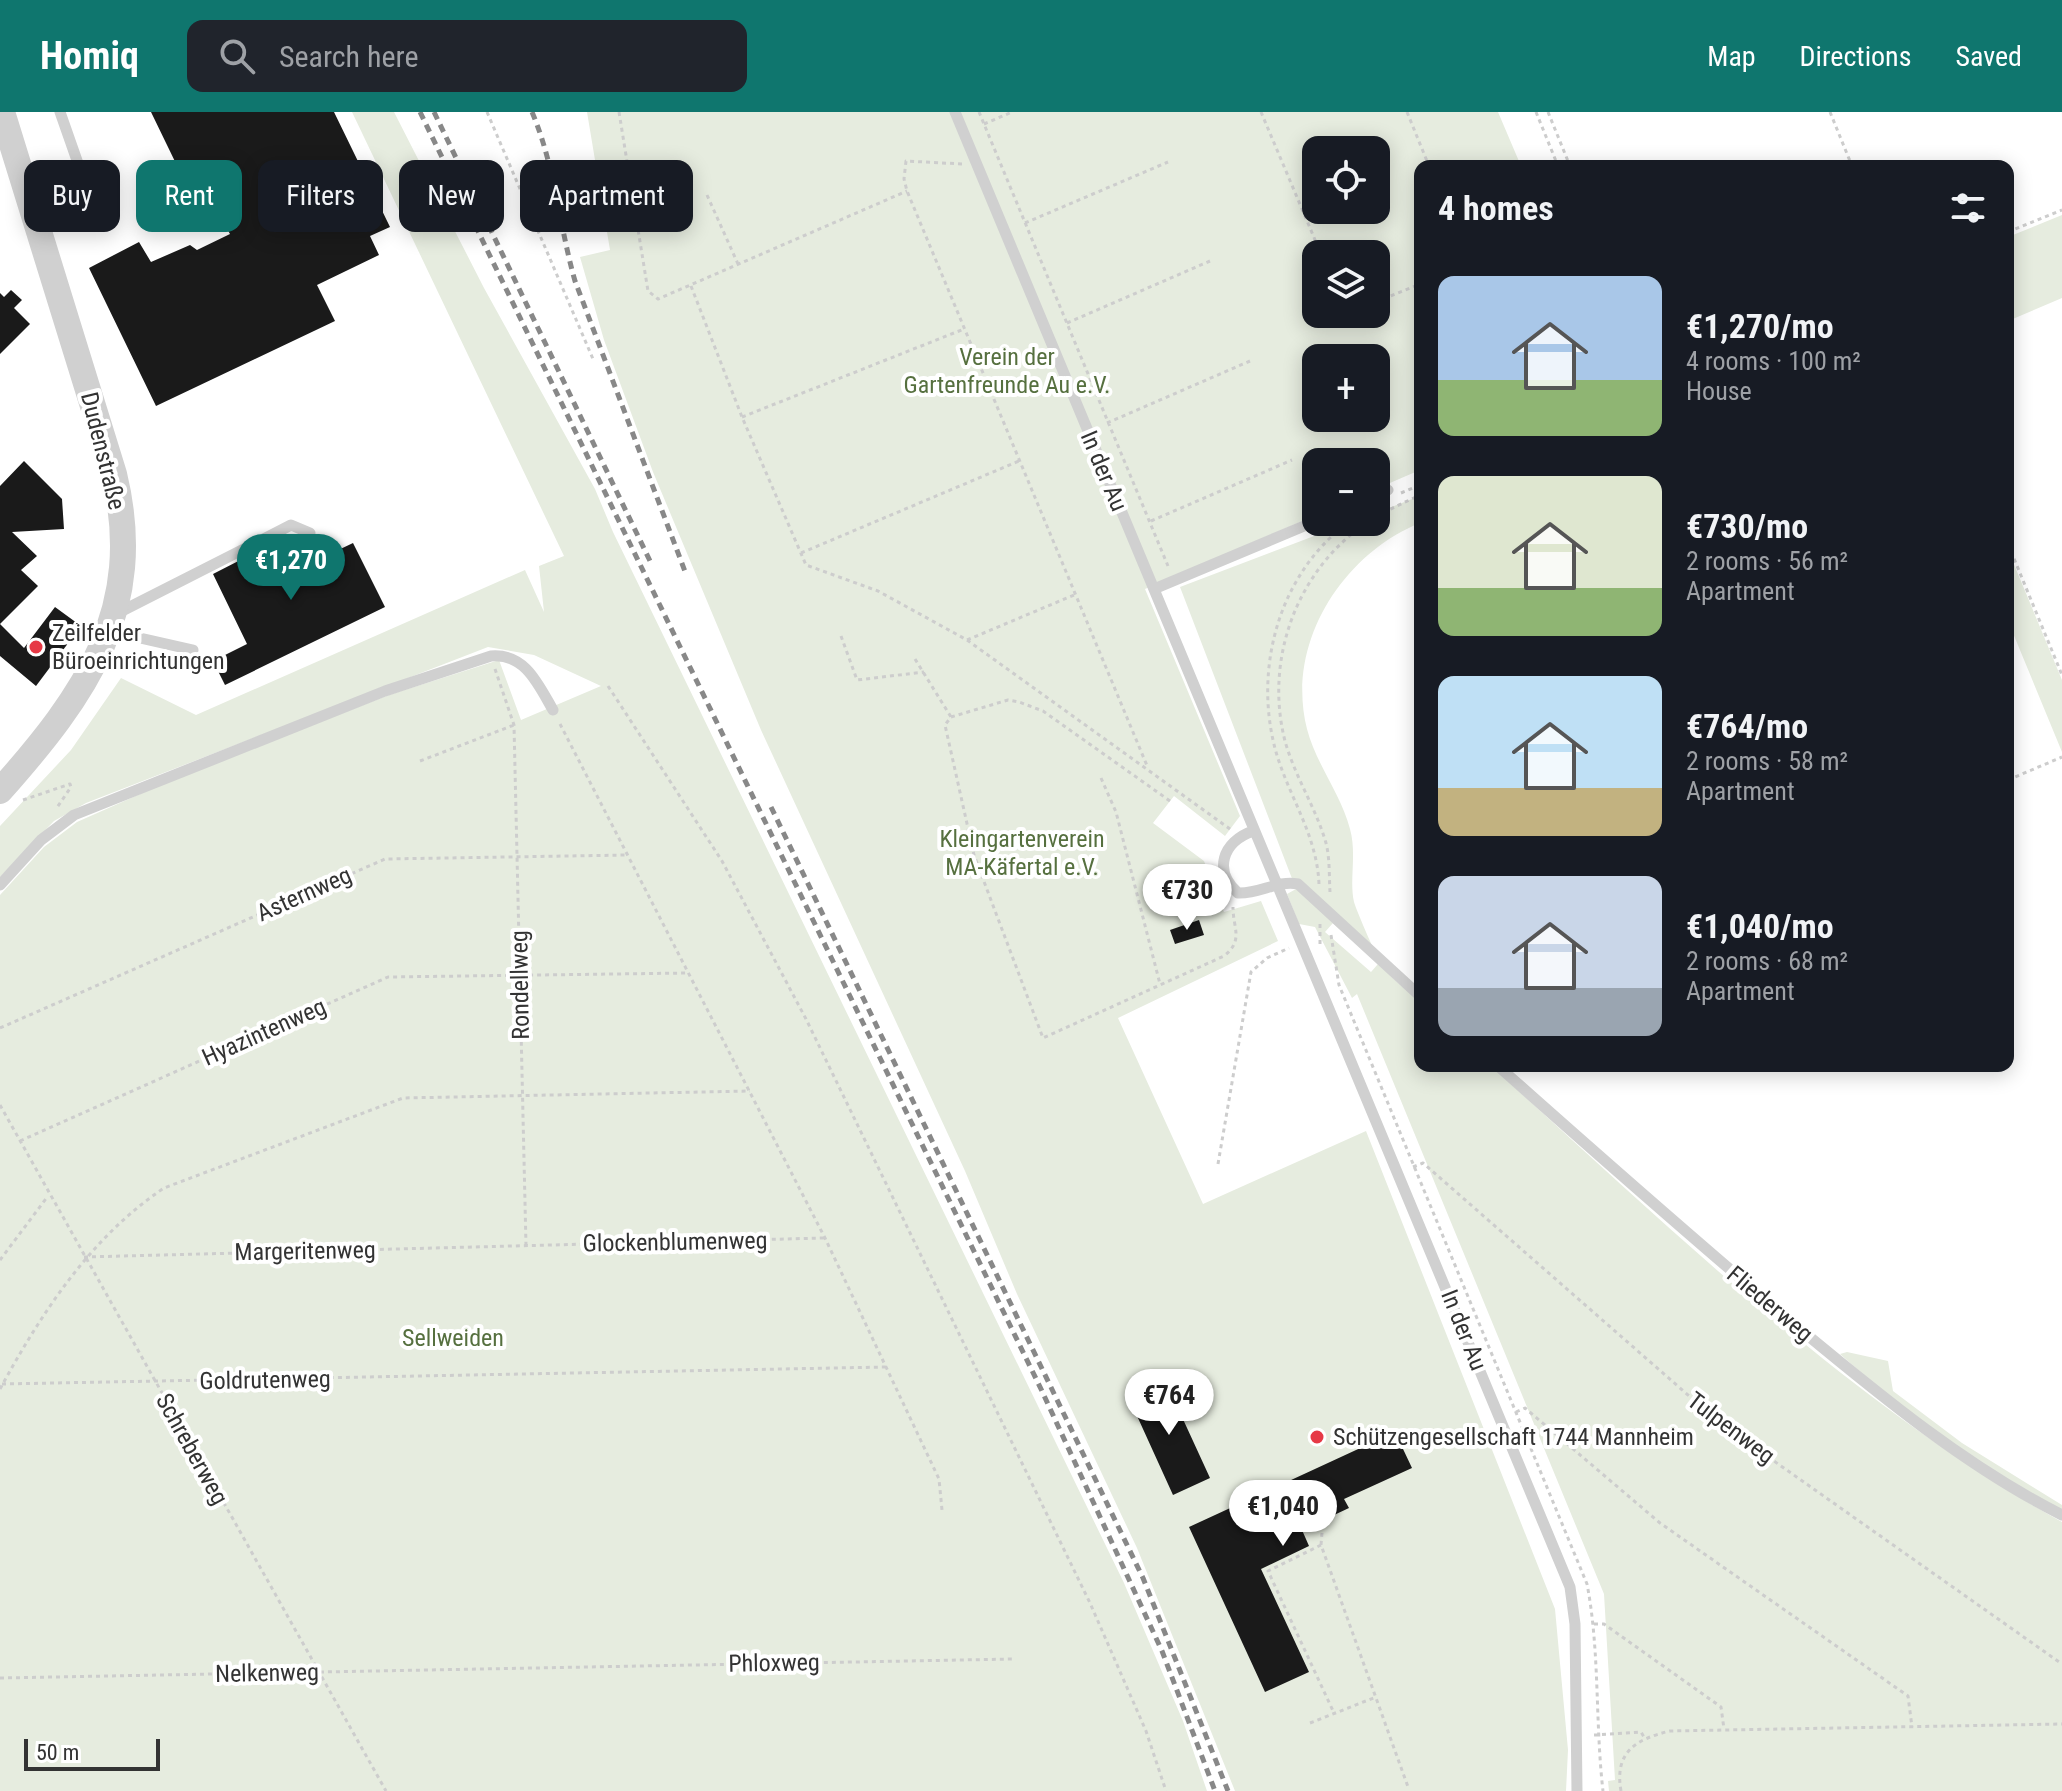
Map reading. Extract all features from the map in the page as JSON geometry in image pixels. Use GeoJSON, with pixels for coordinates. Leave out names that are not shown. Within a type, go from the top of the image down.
{"type":"FeatureCollection","features":[{"type":"Feature","properties":{"kind":"street","name":"Dudenstraße"},"geometry":{"type":"LineString","coordinates":[[2,112],[24,182]]}},
{"type":"Feature","properties":{"kind":"street","name":"Dudenstraße"},"geometry":{"type":"LineString","coordinates":[[10,785],[75,701],[105,644],[122,559],[121,502],[40,232]]}},
{"type":"Feature","properties":{"kind":"lane"},"geometry":{"type":"LineString","coordinates":[[60,112],[77,160]]}},
{"type":"Feature","properties":{"kind":"lane","name":"In der Au"},"geometry":{"type":"LineString","coordinates":[[955,112],[1570,1587],[1575,1624],[1577,1791]]}},
{"type":"Feature","properties":{"kind":"lane"},"geometry":{"type":"LineString","coordinates":[[110,624],[291,525],[310,533]]}},
{"type":"Feature","properties":{"kind":"lane"},"geometry":{"type":"LineString","coordinates":[[1154,589],[1302,527]]}},
{"type":"Feature","properties":{"kind":"lane"},"geometry":{"type":"LineString","coordinates":[[110,624],[193,650]]}},
{"type":"Feature","properties":{"kind":"lane"},"geometry":{"type":"LineString","coordinates":[[0,885],[41,840],[74,815],[385,691],[491,656],[502,655],[520,661],[553,710]]}},
{"type":"Feature","properties":{"kind":"lane"},"geometry":{"type":"LineString","coordinates":[[1253,831],[1239,836],[1228,847],[1222,865],[1227,883],[1238,893],[1256,894],[1285,881],[1298,884],[1414,991]]}},
{"type":"Feature","properties":{"kind":"lane","name":"Fliederweg"},"geometry":{"type":"LineString","coordinates":[[1505,1072],[1692,1238],[1851,1371],[1955,1451],[2062,1515]]}},
{"type":"Feature","properties":{"kind":"path"},"geometry":{"type":"LineString","coordinates":[[487,112],[593,359]]}},
{"type":"Feature","properties":{"kind":"path"},"geometry":{"type":"LineString","coordinates":[[619,112],[648,291],[658,299],[907,191]]}},
{"type":"Feature","properties":{"kind":"path"},"geometry":{"type":"LineString","coordinates":[[979,112],[1107,423],[1170,563],[1154,589]]}},
{"type":"Feature","properties":{"kind":"path"},"geometry":{"type":"LineString","coordinates":[[984,124],[1012,112]]}},
{"type":"Feature","properties":{"kind":"path"},"geometry":{"type":"LineString","coordinates":[[1261,112],[1315,240]]}},
{"type":"Feature","properties":{"kind":"path"},"geometry":{"type":"LineString","coordinates":[[1407,112],[1427,160]]}},
{"type":"Feature","properties":{"kind":"path"},"geometry":{"type":"LineString","coordinates":[[1536,112],[1556,160]]}},
{"type":"Feature","properties":{"kind":"path"},"geometry":{"type":"LineString","coordinates":[[1548,112],[1568,160]]}},
{"type":"Feature","properties":{"kind":"path"},"geometry":{"type":"LineString","coordinates":[[1830,112],[1850,160]]}},
{"type":"Feature","properties":{"kind":"path"},"geometry":{"type":"LineString","coordinates":[[976,164],[906,161],[904,179],[907,191],[1150,771]]}},
{"type":"Feature","properties":{"kind":"path"},"geometry":{"type":"LineString","coordinates":[[1025,223],[1168,162]]}},
{"type":"Feature","properties":{"kind":"path"},"geometry":{"type":"LineString","coordinates":[[707,195],[738,264]]}},
{"type":"Feature","properties":{"kind":"path"},"geometry":{"type":"LineString","coordinates":[[2014,230],[2062,210]]}},
{"type":"Feature","properties":{"kind":"path"},"geometry":{"type":"LineString","coordinates":[[1067,323],[1210,261]]}},
{"type":"Feature","properties":{"kind":"path"},"geometry":{"type":"LineString","coordinates":[[691,286],[742,417],[806,565],[878,591],[967,640],[1239,836]]}},
{"type":"Feature","properties":{"kind":"path"},"geometry":{"type":"LineString","coordinates":[[1390,296],[1414,286]]}},
{"type":"Feature","properties":{"kind":"path"},"geometry":{"type":"LineString","coordinates":[[742,417],[964,329]]}},
{"type":"Feature","properties":{"kind":"path"},"geometry":{"type":"LineString","coordinates":[[1107,423],[1250,361]]}},
{"type":"Feature","properties":{"kind":"path"},"geometry":{"type":"LineString","coordinates":[[1151,521],[1292,460]]}},
{"type":"Feature","properties":{"kind":"path"},"geometry":{"type":"LineString","coordinates":[[801,553],[1019,461]]}},
{"type":"Feature","properties":{"kind":"path"},"geometry":{"type":"LineString","coordinates":[[1390,509],[1414,498]]}},
{"type":"Feature","properties":{"kind":"path"},"geometry":{"type":"LineString","coordinates":[[1319,905],[1318,860],[1277,754],[1266,699],[1267,678],[1280,615],[1310,561],[1335,536]]}},
{"type":"Feature","properties":{"kind":"path"},"geometry":{"type":"LineString","coordinates":[[1331,915],[1326,843],[1286,742],[1279,696],[1279,670],[1287,633],[1302,595],[1327,558],[1352,536]]}},
{"type":"Feature","properties":{"kind":"path"},"geometry":{"type":"LineString","coordinates":[[2014,559],[2062,675]]}},
{"type":"Feature","properties":{"kind":"path"},"geometry":{"type":"LineString","coordinates":[[967,640],[1074,595]]}},
{"type":"Feature","properties":{"kind":"path"},"geometry":{"type":"LineString","coordinates":[[841,636],[857,680],[924,672]]}},
{"type":"Feature","properties":{"kind":"path","name":"Rondellweg"},"geometry":{"type":"LineString","coordinates":[[491,656],[514,725],[526,1246]]}},
{"type":"Feature","properties":{"kind":"path"},"geometry":{"type":"LineString","coordinates":[[915,659],[951,717],[945,735],[968,834],[1043,1038],[1224,956],[1234,947],[1238,937],[1232,910],[1238,893]]}},
{"type":"Feature","properties":{"kind":"path"},"geometry":{"type":"LineString","coordinates":[[608,686],[722,861],[806,1019],[1090,1603],[1146,1731],[1166,1791]]}},
{"type":"Feature","properties":{"kind":"path"},"geometry":{"type":"LineString","coordinates":[[951,717],[1008,700],[1043,711],[1170,801]]}},
{"type":"Feature","properties":{"kind":"path"},"geometry":{"type":"LineString","coordinates":[[553,710],[825,1238],[939,1479],[942,1510]]}},
{"type":"Feature","properties":{"kind":"path"},"geometry":{"type":"LineString","coordinates":[[420,761],[514,725]]}},
{"type":"Feature","properties":{"kind":"path"},"geometry":{"type":"LineString","coordinates":[[2014,777],[2062,757]]}},
{"type":"Feature","properties":{"kind":"path"},"geometry":{"type":"LineString","coordinates":[[1101,778],[1116,812],[1160,984]]}},
{"type":"Feature","properties":{"kind":"path"},"geometry":{"type":"LineString","coordinates":[[10,785],[15,802],[70,784],[71,787],[55,809]]}},
{"type":"Feature","properties":{"kind":"path","name":"Asternweg"},"geometry":{"type":"LineString","coordinates":[[0,1028],[385,859],[628,855]]}},
{"type":"Feature","properties":{"kind":"path"},"geometry":{"type":"LineString","coordinates":[[1218,1164],[1251,972],[1267,958],[1301,943]]}},
{"type":"Feature","properties":{"kind":"path","name":"Hyazintenweg"},"geometry":{"type":"LineString","coordinates":[[20,1141],[388,977],[689,973]]}},
{"type":"Feature","properties":{"kind":"path"},"geometry":{"type":"LineString","coordinates":[[1,1386],[84,1257],[138,1205],[164,1188],[403,1098],[750,1091]]}},
{"type":"Feature","properties":{"kind":"path","name":"Schreberweg"},"geometry":{"type":"LineString","coordinates":[[0,1105],[386,1791]]}},
{"type":"Feature","properties":{"kind":"path","name":"Tulpenweg"},"geometry":{"type":"LineString","coordinates":[[1423,1163],[1720,1423],[2062,1664]]}},
{"type":"Feature","properties":{"kind":"path"},"geometry":{"type":"LineString","coordinates":[[0,1260],[49,1196]]}},
{"type":"Feature","properties":{"kind":"path","name":"Glockenblumenweg"},"geometry":{"type":"LineString","coordinates":[[526,1246],[825,1238]]}},
{"type":"Feature","properties":{"kind":"path","name":"Margeritenweg"},"geometry":{"type":"LineString","coordinates":[[84,1257],[526,1246]]}},
{"type":"Feature","properties":{"kind":"path","name":"Goldrutenweg"},"geometry":{"type":"LineString","coordinates":[[1,1386],[887,1367]]}},
{"type":"Feature","properties":{"kind":"path"},"geometry":{"type":"LineString","coordinates":[[1525,1408],[1660,1523],[1908,1696],[1912,1727]]}},
{"type":"Feature","properties":{"kind":"path"},"geometry":{"type":"LineString","coordinates":[[1322,1533],[1321,1545],[1408,1787]]}},
{"type":"Feature","properties":{"kind":"path"},"geometry":{"type":"LineString","coordinates":[[1321,1545],[1268,1571],[1334,1713]]}},
{"type":"Feature","properties":{"kind":"path"},"geometry":{"type":"LineString","coordinates":[[1604,1624],[1721,1707],[1724,1729]]}},
{"type":"Feature","properties":{"kind":"path","name":"Phloxweg"},"geometry":{"type":"LineString","coordinates":[[534,1668],[1014,1659]]}},
{"type":"Feature","properties":{"kind":"path","name":"Nelkenweg"},"geometry":{"type":"LineString","coordinates":[[0,1678],[534,1668]]}},
{"type":"Feature","properties":{"kind":"path"},"geometry":{"type":"LineString","coordinates":[[1310,1723],[1376,1697]]}},
{"type":"Feature","properties":{"kind":"path"},"geometry":{"type":"LineString","coordinates":[[1621,1791],[1620,1764],[1629,1749],[1644,1737],[1670,1731],[2062,1724]]}},
{"type":"Feature","properties":{"kind":"path"},"geometry":{"type":"LineString","coordinates":[[1577,1736],[1641,1732],[1644,1737]]}},
{"type":"Feature","properties":{"kind":"path"},"geometry":{"type":"LineString","coordinates":[[1596,1734],[1603,1791]]}},
{"type":"Feature","properties":{"kind":"green space","name":"Sellweiden"},"geometry":{"type":"Polygon","coordinates":[[[352,112],[394,112],[419,160],[399,160],[399,210],[383,177],[383,160],[375,160],[352,112]]]}},
{"type":"Feature","properties":{"kind":"green space"},"geometry":{"type":"Polygon","coordinates":[[[587,112],[1498,112],[1518,160],[1414,160],[1414,473],[1390,483],[1390,448],[1302,448],[1302,521],[1145,589],[1240,816],[1225,836],[1174,796],[1153,823],[1204,861],[1224,912],[1261,901],[1278,941],[1118,1018],[1203,1204],[1366,1131],[1555,1609],[1568,1750],[1566,1791],[1235,1791],[1137,1548],[1017,1294],[965,1171],[761,730],[653,472],[604,340],[580,257],[610,250],[607,232],[693,232],[693,160],[595,160],[587,112]]]}},
{"type":"Feature","properties":{"kind":"green space"},"geometry":{"type":"Polygon","coordinates":[[[2062,215],[2062,298],[2014,318],[2014,235],[2062,215]]]}},
{"type":"Feature","properties":{"kind":"green space","name":"Sellweiden"},"geometry":{"type":"Polygon","coordinates":[[[409,232],[455,232],[595,489],[613,532],[1124,1583],[1183,1721],[1207,1791],[0,1791],[0,895],[44,847],[77,822],[183,775],[389,695],[499,660],[521,720],[601,686],[534,655],[488,647],[86,803],[54,821],[0,877],[0,826],[71,750],[121,678],[196,715],[525,570],[544,612],[539,566],[564,556],[409,232]]]}},
{"type":"Feature","properties":{"kind":"green space"},"geometry":{"type":"Polygon","coordinates":[[[1414,498],[1414,526],[1392,537],[1367,556],[1326,605],[1313,634],[1305,665],[1302,697],[1311,742],[1350,829],[1354,902],[1384,968],[1414,996],[1414,1072],[1498,1072],[1695,1251],[1835,1368],[1984,1475],[2062,1522],[2062,1791],[1609,1791],[1608,1781],[1615,1780],[1604,1594],[1357,994],[1352,998],[1315,927],[1299,924],[1287,894],[1296,889],[1180,587],[1314,536],[1390,536],[1390,508],[1414,498]],[[1333,923],[1325,932],[1371,972],[1378,964],[1333,923]]]}},
{"type":"Feature","properties":{"kind":"green space"},"geometry":{"type":"Polygon","coordinates":[[[2014,564],[2062,680],[2062,752],[2014,636],[2014,564]]]}},
{"type":"Feature","properties":{"kind":"green space"},"geometry":{"type":"Polygon","coordinates":[[[1847,1352],[1888,1361],[1893,1391],[1962,1443],[2062,1505],[2062,1510],[1974,1458],[1918,1418],[1840,1354],[1847,1352]]]}},
{"type":"Feature","properties":{"kind":"building"},"geometry":{"type":"Polygon","coordinates":[[[151,112],[334,112],[357,160],[258,160],[258,232],[379,232],[370,236],[379,255],[317,285],[335,321],[156,406],[89,268],[139,242],[151,262],[190,245],[197,250],[229,232],[242,232],[242,160],[174,160],[151,112]]]}},
{"type":"Feature","properties":{"kind":"building"},"geometry":{"type":"Polygon","coordinates":[[[383,213],[390,227],[383,230],[383,213]]]}},
{"type":"Feature","properties":{"kind":"building"},"geometry":{"type":"Polygon","coordinates":[[[11,290],[22,300],[14,308],[30,324],[0,354],[0,293],[4,297],[11,290]]]}},
{"type":"Feature","properties":{"kind":"building"},"geometry":{"type":"Polygon","coordinates":[[[24,461],[62,499],[64,529],[12,532],[37,556],[21,570],[38,586],[0,624],[0,486],[24,461]]]}},
{"type":"Feature","properties":{"kind":"building"},"geometry":{"type":"Polygon","coordinates":[[[291,534],[309,564],[353,543],[385,607],[225,685],[213,661],[247,644],[213,574],[291,534]]]}},
{"type":"Feature","properties":{"kind":"building"},"geometry":{"type":"Polygon","coordinates":[[[55,607],[81,626],[36,686],[0,656],[0,624],[24,648],[55,607]]]}},
{"type":"Feature","properties":{"kind":"building"},"geometry":{"type":"Polygon","coordinates":[[[1199,920],[1204,935],[1175,944],[1170,930],[1199,920]]]}},
{"type":"Feature","properties":{"kind":"building"},"geometry":{"type":"Polygon","coordinates":[[[1165,1380],[1210,1478],[1173,1495],[1128,1396],[1165,1380]]]}},
{"type":"Feature","properties":{"kind":"building"},"geometry":{"type":"Polygon","coordinates":[[[1395,1432],[1412,1468],[1344,1499],[1349,1508],[1302,1530],[1309,1546],[1261,1569],[1309,1672],[1265,1692],[1189,1527],[1395,1432]]]}},
{"type":"Feature","properties":{"kind":"railway"},"geometry":{"type":"LineString","coordinates":[[420,112],[1041,1389],[1162,1651],[1215,1791]]}},
{"type":"Feature","properties":{"kind":"railway"},"geometry":{"type":"LineString","coordinates":[[434,112],[651,563]]}},
{"type":"Feature","properties":{"kind":"railway"},"geometry":{"type":"LineString","coordinates":[[532,112],[546,153],[575,281],[686,574]]}},
{"type":"Feature","properties":{"kind":"railway"},"geometry":{"type":"LineString","coordinates":[[771,807],[1143,1578],[1228,1791]]}},
{"type":"Feature","properties":{"kind":"place","name":"Zeilfelder Büroeinrichtungen"},"geometry":{"type":"Point","coordinates":[36,647]}},
{"type":"Feature","properties":{"kind":"place","name":"Schützengesellschaft 1744 Mannheim"},"geometry":{"type":"Point","coordinates":[1317,1437]}},
{"type":"Feature","properties":{"kind":"park label","name":"Verein der Gartenfreunde Au e.V."},"geometry":{"type":"Point","coordinates":[1007,371]}},
{"type":"Feature","properties":{"kind":"park label","name":"Kleingartenverein MA-Käfertal e.V."},"geometry":{"type":"Point","coordinates":[1022,853]}}]}
